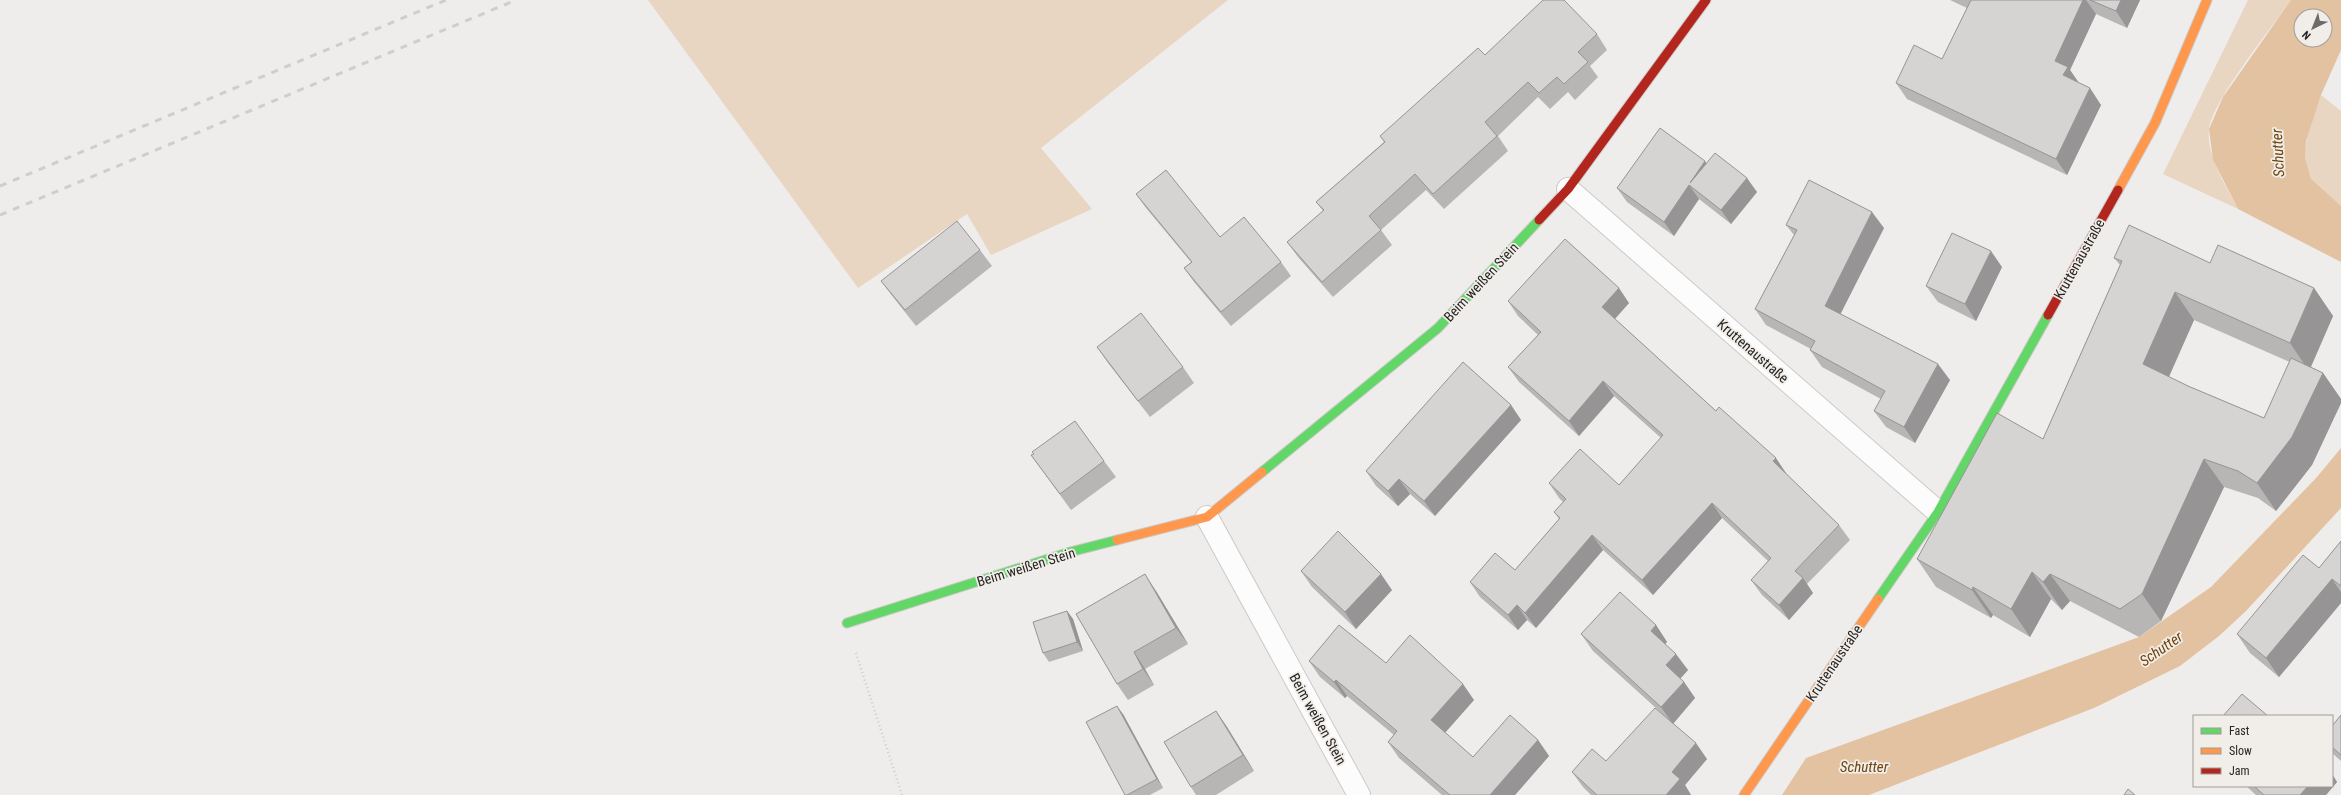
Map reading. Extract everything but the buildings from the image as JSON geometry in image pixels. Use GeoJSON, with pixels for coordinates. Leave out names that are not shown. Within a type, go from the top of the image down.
{"type":"FeatureCollection","features":[{"type":"Feature","properties":{"kind":"street","name":"Beim weißen Stein"},"geometry":{"type":"LineString","coordinates":[[847,623],[1070,552],[1207,517],[1438,328],[1568,189],[1706,0]]}},
{"type":"Feature","properties":{"kind":"street","name":"Kruttenaustraße"},"geometry":{"type":"LineString","coordinates":[[1744,795],[1938,512],[2155,123],[2207,0]]}},
{"type":"Feature","properties":{"kind":"street","name":"Kruttenaustraße"},"geometry":{"type":"LineString","coordinates":[[1568,189],[1938,512]]}},
{"type":"Feature","properties":{"kind":"street","name":"Beim weißen Stein"},"geometry":{"type":"LineString","coordinates":[[1207,517],[1359,795]]}},
{"type":"Feature","properties":{"kind":"path"},"geometry":{"type":"LineString","coordinates":[[847,623],[902,795]]}},
{"type":"Feature","properties":{"kind":"shaded area"},"geometry":{"type":"Polygon","coordinates":[[[648,0],[1228,0],[1041,148],[1092,209],[991,255],[967,214],[858,288],[648,0]]]}},
{"type":"Feature","properties":{"kind":"shaded area"},"geometry":{"type":"Polygon","coordinates":[[[2248,0],[2291,0],[2244,64],[2221,100],[2213,116],[2209,129],[2209,139],[2214,160],[2238,209],[2163,174],[2248,0]]]}},
{"type":"Feature","properties":{"kind":"shaded area"},"geometry":{"type":"Polygon","coordinates":[[[2321,95],[2341,111],[2341,206],[2317,187],[2311,179],[2305,158],[2307,137],[2321,95]]]}},
{"type":"Feature","properties":{"kind":"water","name":"Schutter"},"geometry":{"type":"Polygon","coordinates":[[[2291,0],[2341,0],[2341,50],[2321,95],[2306,141],[2305,158],[2311,179],[2341,206],[2341,262],[2238,209],[2213,160],[2209,129],[2223,97],[2291,0]]]}},
{"type":"Feature","properties":{"kind":"water","name":"Schutter"},"geometry":{"type":"Polygon","coordinates":[[[2341,448],[2341,508],[2246,611],[2219,636],[2180,666],[2094,708],[1869,795],[1782,795],[1806,758],[2139,637],[2211,587],[2317,477],[2341,448]]]}},
{"type":"Feature","properties":{"kind":"railway"},"geometry":{"type":"LineString","coordinates":[[0,186],[446,0]]}},
{"type":"Feature","properties":{"kind":"railway"},"geometry":{"type":"LineString","coordinates":[[0,215],[516,0]]}},
{"type":"Feature","properties":{"kind":"traffic: fast"},"geometry":{"type":"LineString","coordinates":[[1262,472],[1438,328],[1539,220]]}},
{"type":"Feature","properties":{"kind":"traffic: fast"},"geometry":{"type":"LineString","coordinates":[[1878,599],[1938,512],[2048,315]]}},
{"type":"Feature","properties":{"kind":"traffic: fast"},"geometry":{"type":"LineString","coordinates":[[847,623],[1070,552],[1117,540]]}},
{"type":"Feature","properties":{"kind":"traffic: slow"},"geometry":{"type":"LineString","coordinates":[[2118,190],[2155,123],[2207,0]]}},
{"type":"Feature","properties":{"kind":"traffic: slow"},"geometry":{"type":"LineString","coordinates":[[1117,540],[1207,517],[1262,472]]}},
{"type":"Feature","properties":{"kind":"traffic: slow"},"geometry":{"type":"LineString","coordinates":[[1744,795],[1878,599]]}},
{"type":"Feature","properties":{"kind":"traffic: jam"},"geometry":{"type":"LineString","coordinates":[[1539,220],[1568,189],[1706,0]]}},
{"type":"Feature","properties":{"kind":"traffic: jam"},"geometry":{"type":"LineString","coordinates":[[2048,315],[2118,190]]}}]}
